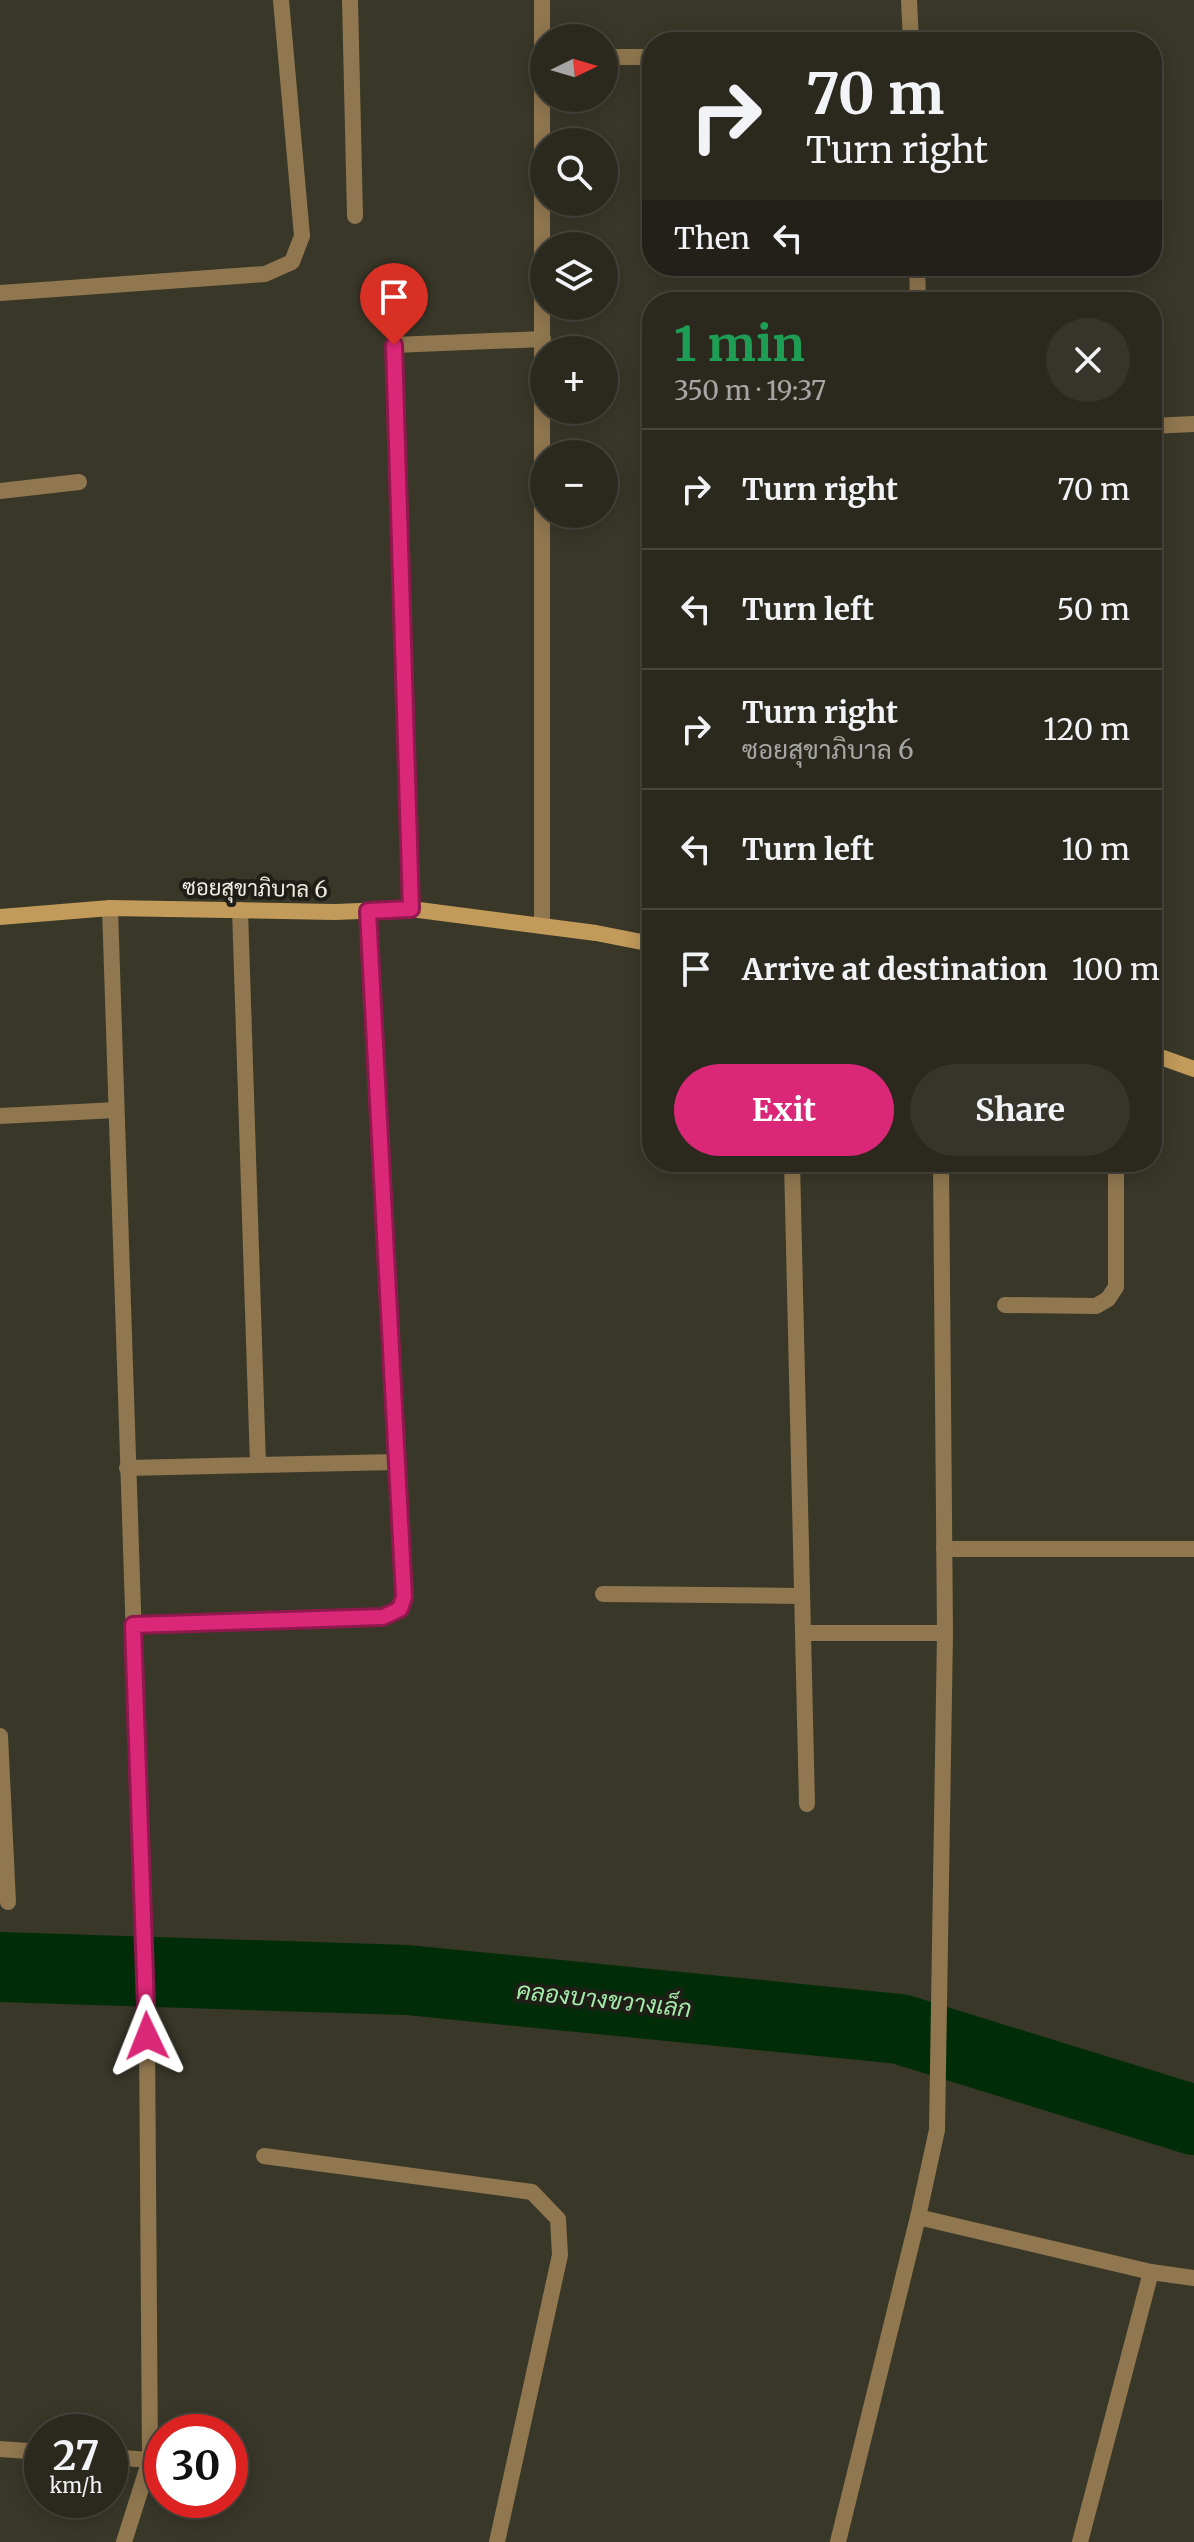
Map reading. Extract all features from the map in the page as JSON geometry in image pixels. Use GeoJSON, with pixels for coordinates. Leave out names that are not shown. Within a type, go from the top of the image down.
{"type":"FeatureCollection","features":[{"type":"Feature","properties":{"kind":"street"},"geometry":{"type":"LineString","coordinates":[[0,293],[265,274],[292,262],[302,236],[281,0]]}},
{"type":"Feature","properties":{"kind":"street"},"geometry":{"type":"LineString","coordinates":[[350,0],[355,216]]}},
{"type":"Feature","properties":{"kind":"street"},"geometry":{"type":"LineString","coordinates":[[542,0],[543,336]]}},
{"type":"Feature","properties":{"kind":"street"},"geometry":{"type":"LineString","coordinates":[[909,0],[911,32]]}},
{"type":"Feature","properties":{"kind":"street"},"geometry":{"type":"LineString","coordinates":[[618,57],[642,57]]}},
{"type":"Feature","properties":{"kind":"street"},"geometry":{"type":"LineString","coordinates":[[411,909],[394,345],[530,340]]}},
{"type":"Feature","properties":{"kind":"street"},"geometry":{"type":"LineString","coordinates":[[542,926],[543,424]]}},
{"type":"Feature","properties":{"kind":"street"},"geometry":{"type":"LineString","coordinates":[[1162,426],[1194,424]]}},
{"type":"Feature","properties":{"kind":"street"},"geometry":{"type":"LineString","coordinates":[[0,491],[79,482]]}},
{"type":"Feature","properties":{"kind":"street"},"geometry":{"type":"LineString","coordinates":[[110,908],[147,2036],[150,2414]]}},
{"type":"Feature","properties":{"kind":"street","name":"ซอยสุขาภิบาล 6"},"geometry":{"type":"LineString","coordinates":[[0,917],[110,908],[411,909],[642,942]]}},
{"type":"Feature","properties":{"kind":"street"},"geometry":{"type":"LineString","coordinates":[[240,910],[258,1465]]}},
{"type":"Feature","properties":{"kind":"street"},"geometry":{"type":"LineString","coordinates":[[133,1625],[383,1617],[400,1609],[404,1597],[368,911]]}},
{"type":"Feature","properties":{"kind":"street"},"geometry":{"type":"LineString","coordinates":[[1162,1058],[1194,1069]]}},
{"type":"Feature","properties":{"kind":"street"},"geometry":{"type":"LineString","coordinates":[[0,1116],[116,1110]]}},
{"type":"Feature","properties":{"kind":"street"},"geometry":{"type":"LineString","coordinates":[[792,1172],[807,1804]]}},
{"type":"Feature","properties":{"kind":"street"},"geometry":{"type":"LineString","coordinates":[[838,2542],[937,2130],[945,1633],[941,1172]]}},
{"type":"Feature","properties":{"kind":"street"},"geometry":{"type":"LineString","coordinates":[[1005,1305],[1096,1306],[1108,1299],[1116,1287],[1116,1172]]}},
{"type":"Feature","properties":{"kind":"street"},"geometry":{"type":"LineString","coordinates":[[127,1468],[397,1462]]}},
{"type":"Feature","properties":{"kind":"street"},"geometry":{"type":"LineString","coordinates":[[944,1549],[1194,1549]]}},
{"type":"Feature","properties":{"kind":"street"},"geometry":{"type":"LineString","coordinates":[[603,1594],[802,1596]]}},
{"type":"Feature","properties":{"kind":"street"},"geometry":{"type":"LineString","coordinates":[[803,1633],[945,1633]]}},
{"type":"Feature","properties":{"kind":"street"},"geometry":{"type":"LineString","coordinates":[[0,1736],[8,1902]]}},
{"type":"Feature","properties":{"kind":"street"},"geometry":{"type":"LineString","coordinates":[[264,2156],[532,2192],[558,2219],[560,2255],[497,2542]]}},
{"type":"Feature","properties":{"kind":"street"},"geometry":{"type":"LineString","coordinates":[[918,2217],[1151,2272],[1194,2278]]}},
{"type":"Feature","properties":{"kind":"street"},"geometry":{"type":"LineString","coordinates":[[1080,2542],[1151,2272]]}},
{"type":"Feature","properties":{"kind":"street"},"geometry":{"type":"LineString","coordinates":[[0,2449],[24,2451]]}},
{"type":"Feature","properties":{"kind":"street"},"geometry":{"type":"LineString","coordinates":[[124,2542],[144,2479]]}},
{"type":"Feature","properties":{"kind":"waterway","name":"คลองบางขวางเล็ก"},"geometry":{"type":"LineString","coordinates":[[0,1967],[407,1980],[900,2029],[1194,2120]]}},
{"type":"Feature","properties":{"kind":"route"},"geometry":{"type":"LineString","coordinates":[[147,2036],[133,1625],[383,1617],[400,1609],[404,1597],[368,911],[411,909],[394,345]]}}]}
